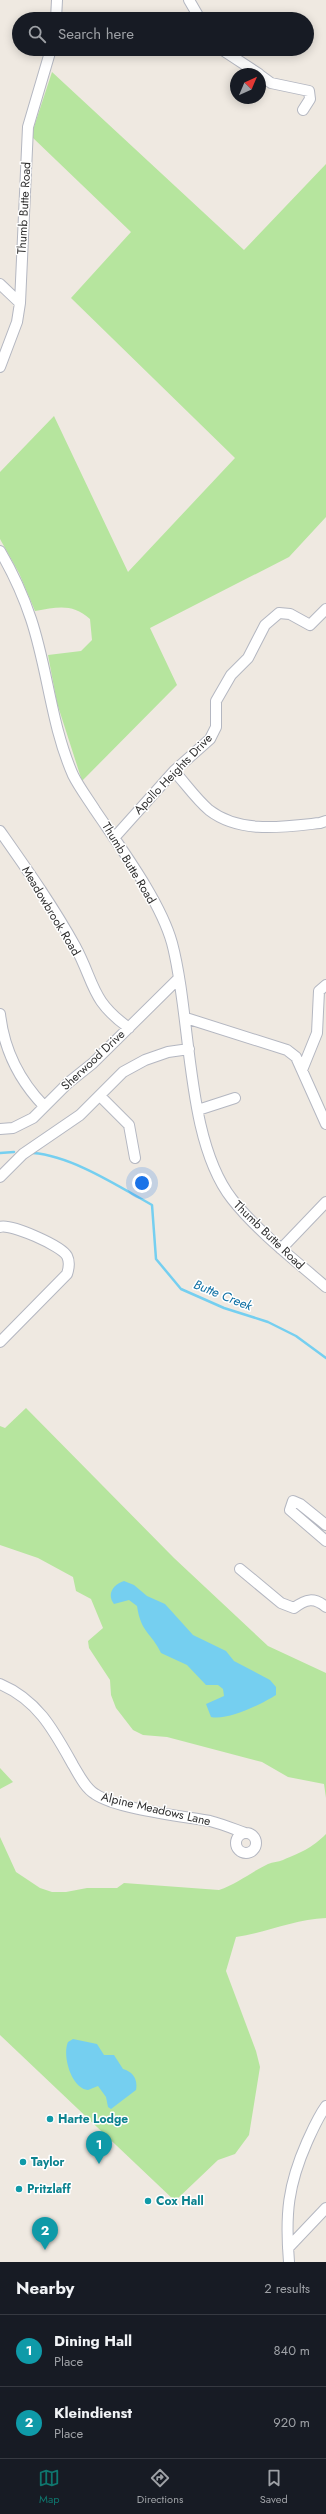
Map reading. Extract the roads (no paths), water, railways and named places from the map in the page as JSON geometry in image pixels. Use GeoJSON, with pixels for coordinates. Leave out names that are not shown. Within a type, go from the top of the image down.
{"type":"FeatureCollection","features":[{"type":"Feature","properties":{"kind":"street"},"geometry":{"type":"LineString","coordinates":[[56,12],[57,0]]}},
{"type":"Feature","properties":{"kind":"street"},"geometry":{"type":"LineString","coordinates":[[189,0],[196,12]]}},
{"type":"Feature","properties":{"kind":"street","name":"Thumb Butte Road"},"geometry":{"type":"LineString","coordinates":[[0,367],[17,322],[20,303],[28,127],[49,56]]}},
{"type":"Feature","properties":{"kind":"street"},"geometry":{"type":"LineString","coordinates":[[232,56],[251,68]]}},
{"type":"Feature","properties":{"kind":"street"},"geometry":{"type":"LineString","coordinates":[[266,79],[271,83],[309,91],[310,99],[303,110]]}},
{"type":"Feature","properties":{"kind":"street"},"geometry":{"type":"LineString","coordinates":[[0,284],[20,303]]}},
{"type":"Feature","properties":{"kind":"street","name":"Thumb Butte Road"},"geometry":{"type":"LineString","coordinates":[[0,551],[16,579],[31,620],[61,744],[74,778],[152,899],[171,941],[186,1018],[198,1110],[207,1153],[231,1199],[281,1248],[326,1287]]}},
{"type":"Feature","properties":{"kind":"street","name":"Apollo Heights Drive"},"geometry":{"type":"LineString","coordinates":[[114,838],[174,770],[210,739],[216,726],[216,701],[231,675],[248,658],[265,625],[279,613],[290,614],[310,625],[326,609]]}},
{"type":"Feature","properties":{"kind":"street"},"geometry":{"type":"LineString","coordinates":[[174,770],[209,810],[230,823],[270,828],[320,823],[326,821]]}},
{"type":"Feature","properties":{"kind":"street","name":"Meadowbrook Road"},"geometry":{"type":"LineString","coordinates":[[0,831],[75,946],[100,1002],[112,1015],[129,1028]]}},
{"type":"Feature","properties":{"kind":"street","name":"Sherwood Drive"},"geometry":{"type":"LineString","coordinates":[[0,1129],[13,1128],[25,1124],[129,1028],[179,978]]}},
{"type":"Feature","properties":{"kind":"street"},"geometry":{"type":"LineString","coordinates":[[302,1070],[317,1033],[319,991],[326,985]]}},
{"type":"Feature","properties":{"kind":"street"},"geometry":{"type":"LineString","coordinates":[[0,1014],[9,1054],[19,1075],[44,1106]]}},
{"type":"Feature","properties":{"kind":"street"},"geometry":{"type":"LineString","coordinates":[[186,1018],[287,1050],[296,1057],[326,1124]]}},
{"type":"Feature","properties":{"kind":"street"},"geometry":{"type":"LineString","coordinates":[[0,1177],[23,1154],[80,1115],[122,1072],[145,1060],[168,1052],[189,1049]]}},
{"type":"Feature","properties":{"kind":"street"},"geometry":{"type":"LineString","coordinates":[[100,1096],[129,1125],[135,1158]]}},
{"type":"Feature","properties":{"kind":"street"},"geometry":{"type":"LineString","coordinates":[[198,1110],[235,1098]]}},
{"type":"Feature","properties":{"kind":"street"},"geometry":{"type":"LineString","coordinates":[[281,1248],[326,1202]]}},
{"type":"Feature","properties":{"kind":"street"},"geometry":{"type":"LineString","coordinates":[[0,1227],[9,1226],[61,1248],[67,1255],[70,1265],[67,1274],[0,1342]]}},
{"type":"Feature","properties":{"kind":"street"},"geometry":{"type":"LineString","coordinates":[[326,1525],[300,1504],[293,1501],[290,1510],[326,1541]]}},
{"type":"Feature","properties":{"kind":"street"},"geometry":{"type":"LineString","coordinates":[[240,1569],[281,1603],[294,1608],[305,1600],[318,1600],[326,1607]]}},
{"type":"Feature","properties":{"kind":"street","name":"Alpine Meadows Lane"},"geometry":{"type":"LineString","coordinates":[[0,1684],[17,1692],[45,1716],[78,1773],[88,1788],[96,1795],[116,1802],[212,1822],[245,1833]]}},
{"type":"Feature","properties":{"kind":"street"},"geometry":{"type":"LineString","coordinates":[[289,2262],[287,2209],[295,2170],[319,2115],[326,2106]]}},
{"type":"Feature","properties":{"kind":"street"},"geometry":{"type":"LineString","coordinates":[[288,2248],[326,2208]]}},
{"type":"Feature","properties":{"kind":"water"},"geometry":{"type":"Polygon","coordinates":[[[124,1581],[134,1585],[147,1596],[165,1604],[193,1635],[226,1651],[234,1661],[270,1680],[276,1687],[276,1695],[244,1711],[226,1717],[211,1717],[206,1704],[224,1696],[223,1689],[218,1685],[206,1685],[187,1665],[161,1653],[141,1622],[137,1606],[129,1600],[114,1604],[111,1597],[112,1590],[117,1584],[124,1581]]]}},
{"type":"Feature","properties":{"kind":"water"},"geometry":{"type":"Polygon","coordinates":[[[73,2039],[97,2044],[104,2055],[114,2055],[123,2069],[130,2072],[134,2076],[136,2090],[111,2109],[108,2107],[106,2097],[98,2086],[88,2090],[82,2088],[73,2077],[67,2062],[66,2048],[68,2042],[73,2039]]]}},
{"type":"Feature","properties":{"kind":"waterway","name":"Butte Creek"},"geometry":{"type":"LineString","coordinates":[[0,1153],[14,1152]]}},
{"type":"Feature","properties":{"kind":"waterway","name":"Butte Creek"},"geometry":{"type":"LineString","coordinates":[[33,1153],[48,1155],[79,1166],[110,1181],[152,1205],[156,1259],[181,1289],[224,1308],[268,1322],[296,1336],[326,1358]]}},
{"type":"Feature","properties":{"kind":"place","name":"Harte Lodge"},"geometry":{"type":"Point","coordinates":[50,2119]}},
{"type":"Feature","properties":{"kind":"place","name":"Taylor"},"geometry":{"type":"Point","coordinates":[23,2162]}},
{"type":"Feature","properties":{"kind":"place","name":"Dining Hall"},"geometry":{"type":"Point","coordinates":[99,2164]}},
{"type":"Feature","properties":{"kind":"place","name":"Pritzlaff"},"geometry":{"type":"Point","coordinates":[19,2189]}},
{"type":"Feature","properties":{"kind":"place","name":"Cox Hall"},"geometry":{"type":"Point","coordinates":[148,2201]}},
{"type":"Feature","properties":{"kind":"place","name":"Kleindienst"},"geometry":{"type":"Point","coordinates":[45,2250]}}]}
